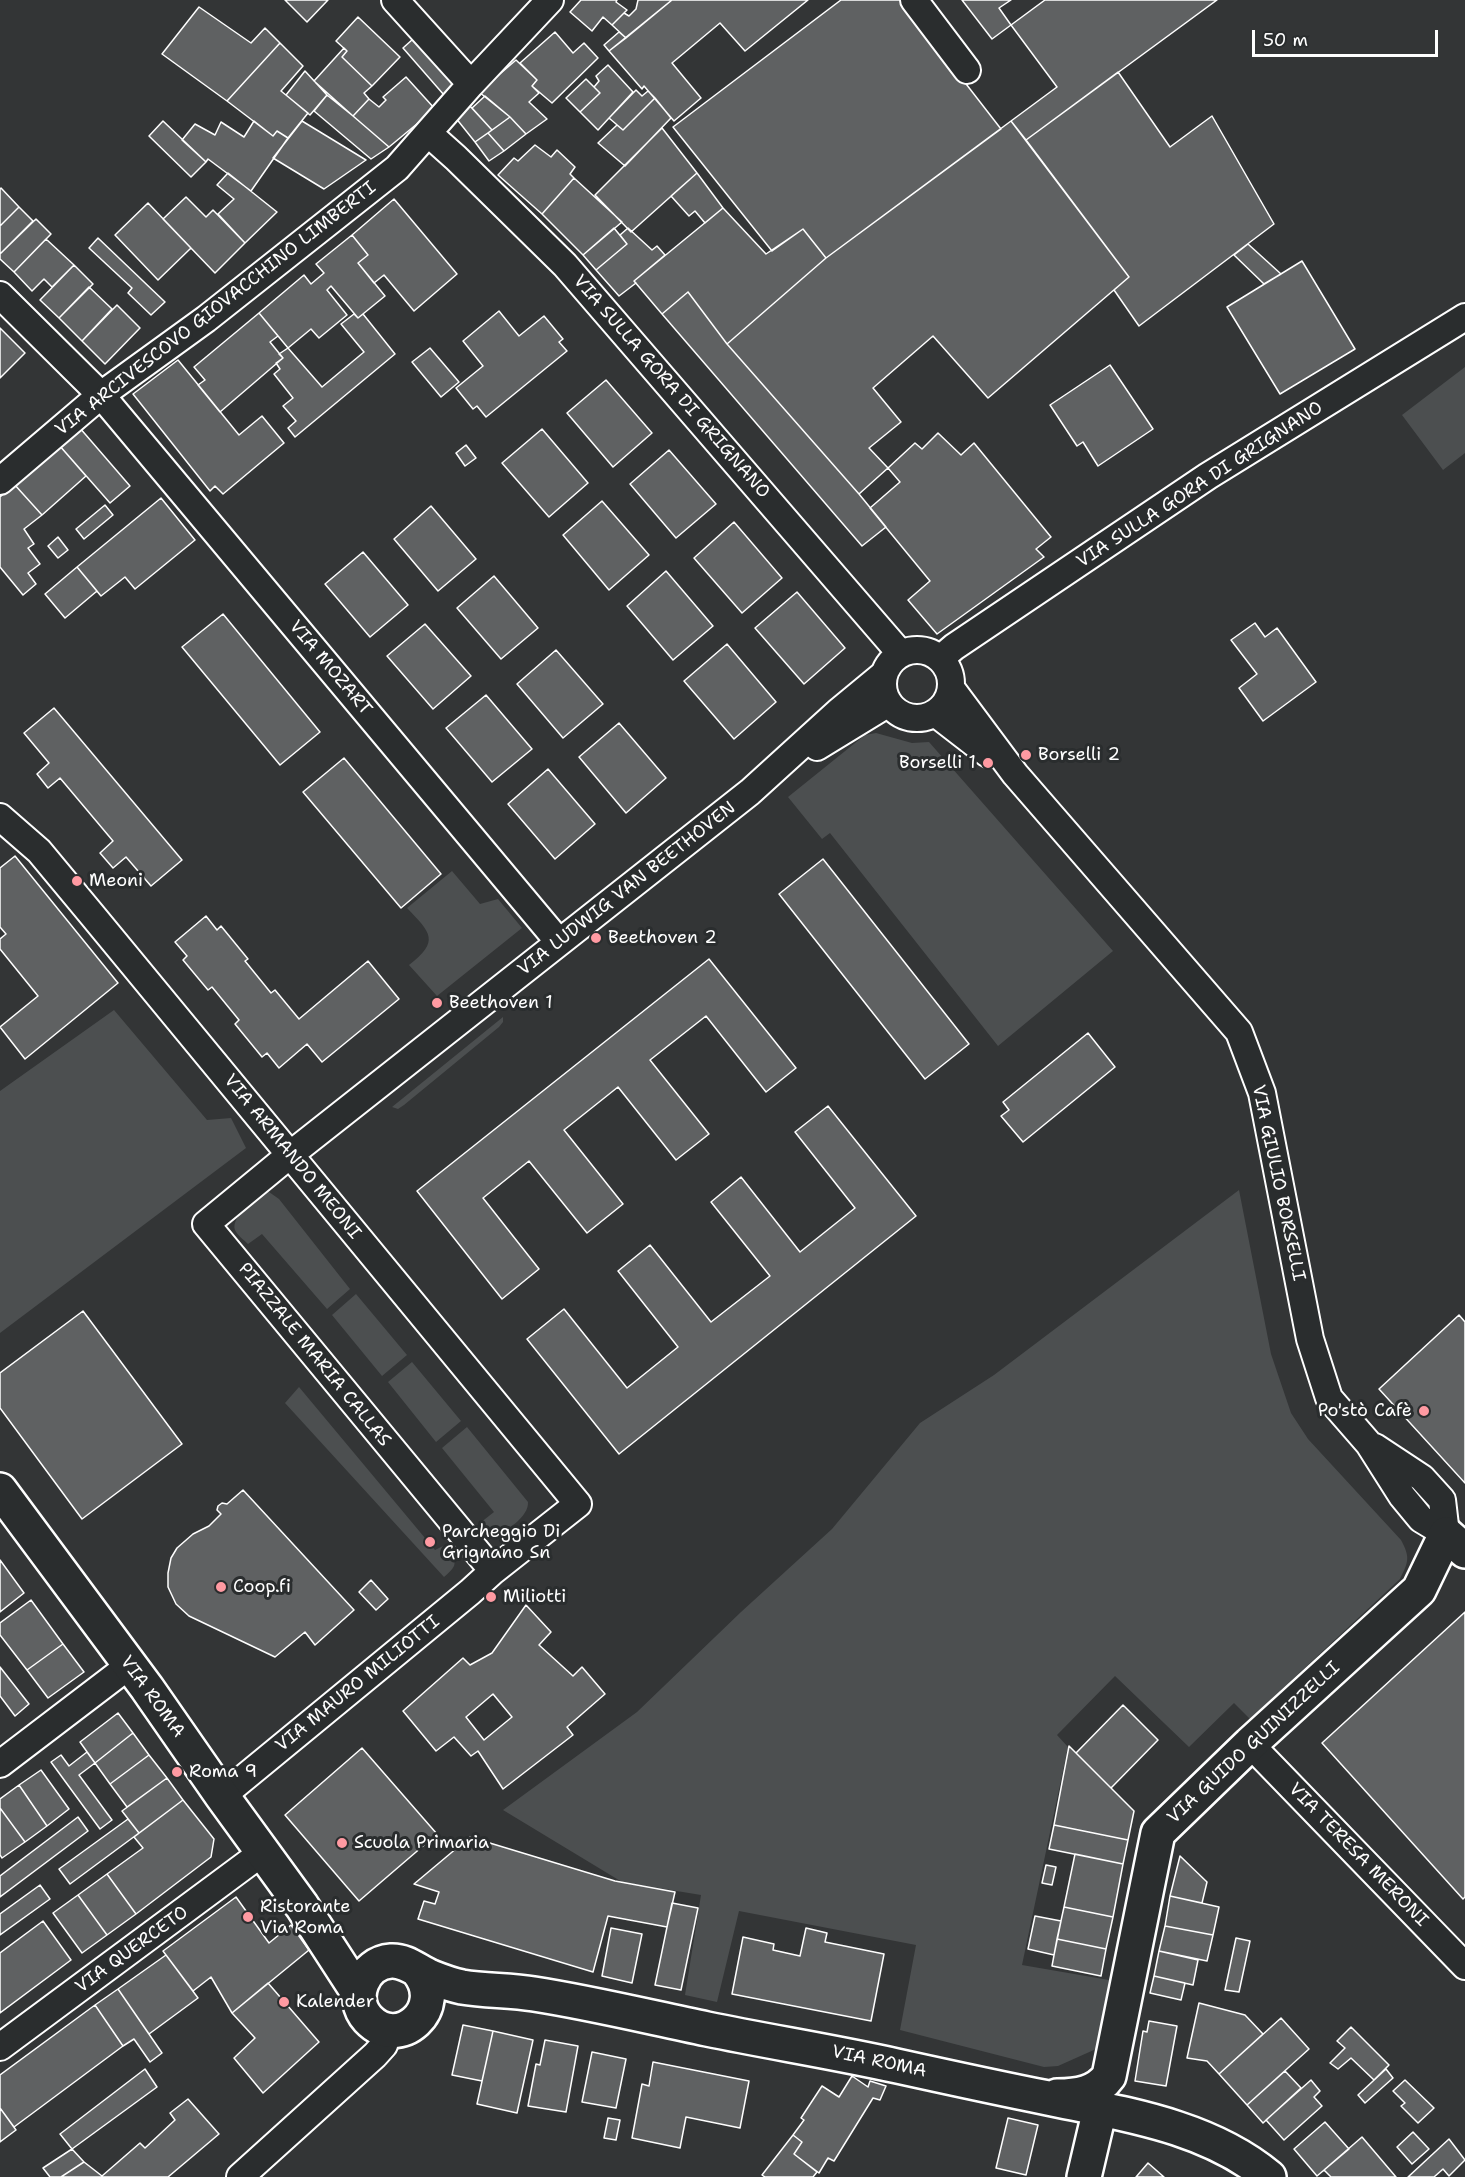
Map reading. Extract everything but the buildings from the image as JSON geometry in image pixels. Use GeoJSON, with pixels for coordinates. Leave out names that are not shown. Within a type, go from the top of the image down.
{"type":"FeatureCollection","features":[{"type":"Feature","properties":{"kind":"street"},"geometry":{"type":"LineString","coordinates":[[395,0],[471,84]]}},
{"type":"Feature","properties":{"kind":"street","name":"VIA ARCIVESCOVO GIOVACCHINO LIMBERTI"},"geometry":{"type":"LineString","coordinates":[[0,481],[101,394],[207,319],[397,168],[471,84],[550,0]]}},
{"type":"Feature","properties":{"kind":"street"},"geometry":{"type":"LineString","coordinates":[[914,0],[967,70]]}},
{"type":"Feature","properties":{"kind":"street","name":"VIA SULLA GORA DI GRIGNANO"},"geometry":{"type":"LineString","coordinates":[[428,133],[565,265],[901,654]]}},
{"type":"Feature","properties":{"kind":"street","name":"VIA MOZART"},"geometry":{"type":"LineString","coordinates":[[0,295],[101,394],[559,942]]}},
{"type":"Feature","properties":{"kind":"street","name":"VIA SULLA GORA DI GRIGNANO"},"geometry":{"type":"LineString","coordinates":[[940,659],[954,647],[1208,476],[1465,317]]}},
{"type":"Feature","properties":{"kind":"street"},"geometry":{"type":"LineString","coordinates":[[916,650],[930,652],[940,659],[949,672],[951,688],[944,705],[935,712],[918,718],[897,712],[889,704],[883,685],[884,674],[891,661],[901,654],[916,650]]}},
{"type":"Feature","properties":{"kind":"street","name":"VIA LUDWIG VAN BEETHOVEN"},"geometry":{"type":"LineString","coordinates":[[291,1154],[766,779],[838,712],[884,674]]}},
{"type":"Feature","properties":{"kind":"street","name":"VIA GIULIO BORSELLI"},"geometry":{"type":"LineString","coordinates":[[951,688],[1015,774],[1239,1032],[1262,1093],[1311,1339],[1329,1398],[1370,1444],[1422,1478],[1442,1500],[1459,1537]]}},
{"type":"Feature","properties":{"kind":"street","name":"VIA LUDWIG VAN BEETHOVEN"},"geometry":{"type":"LineString","coordinates":[[766,779],[889,704]]}},
{"type":"Feature","properties":{"kind":"street","name":"VIA GIULIO BORSELLI"},"geometry":{"type":"LineString","coordinates":[[935,712],[1015,774]]}},
{"type":"Feature","properties":{"kind":"street","name":"VIA ARMANDO MEONI"},"geometry":{"type":"LineString","coordinates":[[0,817],[39,851],[578,1504]]}},
{"type":"Feature","properties":{"kind":"street","name":"PIAZZALE MARIA CALLAS"},"geometry":{"type":"LineString","coordinates":[[291,1154],[206,1224],[493,1571]]}},
{"type":"Feature","properties":{"kind":"street","name":"VIA ROMA"},"geometry":{"type":"LineString","coordinates":[[1,1493],[130,1665],[302,1906],[359,1994],[360,2004],[370,2022],[388,2030],[398,2030],[414,2024],[425,2010],[446,1997],[475,1989]]}},
{"type":"Feature","properties":{"kind":"street","name":"VIA MAURO MILIOTTI"},"geometry":{"type":"LineString","coordinates":[[222,1796],[493,1571],[578,1504]]}},
{"type":"Feature","properties":{"kind":"street","name":"VIA GUIDO GUINIZZELLI"},"geometry":{"type":"LineString","coordinates":[[1109,2076],[1158,1833],[1250,1744],[1419,1590],[1459,1537]]}},
{"type":"Feature","properties":{"kind":"street"},"geometry":{"type":"LineString","coordinates":[[0,1764],[130,1665]]}},
{"type":"Feature","properties":{"kind":"street","name":"VIA TERESA MERONI"},"geometry":{"type":"LineString","coordinates":[[1250,1744],[1465,1966]]}},
{"type":"Feature","properties":{"kind":"street","name":"VIA QUERCETO"},"geometry":{"type":"LineString","coordinates":[[0,2047],[263,1852]]}},
{"type":"Feature","properties":{"kind":"street","name":"VIA ROMA"},"geometry":{"type":"LineString","coordinates":[[302,1906],[347,1947],[379,1964],[400,1961],[417,1971],[447,1983],[475,1989],[534,1994],[871,2060],[1154,2121],[1209,2141],[1257,2167],[1269,2177]]}},
{"type":"Feature","properties":{"kind":"street"},"geometry":{"type":"LineString","coordinates":[[359,1994],[362,1982],[369,1971],[379,1964]]}},
{"type":"Feature","properties":{"kind":"street"},"geometry":{"type":"LineString","coordinates":[[417,1971],[427,1985],[428,2002],[425,2010]]}},
{"type":"Feature","properties":{"kind":"street"},"geometry":{"type":"LineString","coordinates":[[240,2177],[375,2055],[384,2045],[388,2030]]}},
{"type":"Feature","properties":{"kind":"street"},"geometry":{"type":"LineString","coordinates":[[1037,2096],[1066,2096],[1084,2093],[1102,2085],[1109,2076]]}},
{"type":"Feature","properties":{"kind":"street"},"geometry":{"type":"LineString","coordinates":[[1109,2076],[1111,2090],[1116,2100],[1154,2121]]}},
{"type":"Feature","properties":{"kind":"street"},"geometry":{"type":"LineString","coordinates":[[1084,2177],[1100,2109]]}},
{"type":"Feature","properties":{"kind":"shaded area"},"geometry":{"type":"Polygon","coordinates":[[[1465,367],[1465,453],[1443,470],[1402,415],[1465,367]]]}},
{"type":"Feature","properties":{"kind":"shaded area"},"geometry":{"type":"Polygon","coordinates":[[[876,733],[912,743],[929,742],[1113,951],[998,1046],[830,833],[822,839],[788,797],[865,735],[876,733]]]}},
{"type":"Feature","properties":{"kind":"shaded area"},"geometry":{"type":"Polygon","coordinates":[[[452,871],[480,904],[498,899],[522,928],[437,996],[409,965],[425,949],[429,937],[422,924],[407,908],[452,871]]]}},
{"type":"Feature","properties":{"kind":"shaded area"},"geometry":{"type":"Polygon","coordinates":[[[114,1010],[207,1120],[231,1118],[246,1148],[0,1333],[0,1091],[114,1010]]]}},
{"type":"Feature","properties":{"kind":"shaded area"},"geometry":{"type":"Polygon","coordinates":[[[503,1017],[503,1022],[499,1027],[404,1105],[398,1109],[392,1107],[503,1017]]]}},
{"type":"Feature","properties":{"kind":"shaded area"},"geometry":{"type":"Polygon","coordinates":[[[1239,1190],[1271,1354],[1291,1413],[1308,1439],[1401,1540],[1406,1551],[1407,1563],[1400,1579],[1250,1719],[1234,1703],[1189,1747],[1115,1676],[1057,1735],[1068,1747],[1022,1965],[1109,1980],[1096,2049],[1058,2066],[1044,2067],[900,2030],[916,1945],[739,1911],[717,2002],[685,1995],[701,1895],[622,1882],[503,1810],[637,1712],[832,1529],[920,1423],[994,1375],[1239,1190]]]}},
{"type":"Feature","properties":{"kind":"shaded area"},"geometry":{"type":"Polygon","coordinates":[[[269,1192],[279,1199],[350,1289],[327,1309],[262,1234],[248,1244],[235,1230],[241,1213],[253,1201],[269,1192]]]}},
{"type":"Feature","properties":{"kind":"shaded area"},"geometry":{"type":"Polygon","coordinates":[[[356,1294],[407,1355],[382,1376],[332,1315],[356,1294]]]}},
{"type":"Feature","properties":{"kind":"shaded area"},"geometry":{"type":"Polygon","coordinates":[[[412,1362],[461,1421],[436,1442],[388,1382],[412,1362]]]}},
{"type":"Feature","properties":{"kind":"shaded area"},"geometry":{"type":"Polygon","coordinates":[[[299,1387],[435,1550],[445,1545],[455,1562],[444,1577],[285,1403],[299,1387]]]}},
{"type":"Feature","properties":{"kind":"shaded area"},"geometry":{"type":"Polygon","coordinates":[[[467,1427],[528,1502],[527,1508],[515,1524],[496,1533],[490,1533],[480,1523],[494,1512],[442,1448],[467,1427]]]}},
{"type":"Feature","properties":{"kind":"place","name":"Borselli 2"},"geometry":{"type":"Point","coordinates":[1026,755]}},
{"type":"Feature","properties":{"kind":"place","name":"Borselli 1"},"geometry":{"type":"Point","coordinates":[988,763]}},
{"type":"Feature","properties":{"kind":"place","name":"Meoni"},"geometry":{"type":"Point","coordinates":[77,881]}},
{"type":"Feature","properties":{"kind":"place","name":"Beethoven 2"},"geometry":{"type":"Point","coordinates":[596,938]}},
{"type":"Feature","properties":{"kind":"place","name":"Beethoven 1"},"geometry":{"type":"Point","coordinates":[437,1003]}},
{"type":"Feature","properties":{"kind":"place","name":"Po'stò Cafè"},"geometry":{"type":"Point","coordinates":[1424,1411]}},
{"type":"Feature","properties":{"kind":"place","name":"Parcheggio Di Grignano Sn"},"geometry":{"type":"Point","coordinates":[430,1542]}},
{"type":"Feature","properties":{"kind":"place","name":"Coop.fi"},"geometry":{"type":"Point","coordinates":[221,1587]}},
{"type":"Feature","properties":{"kind":"place","name":"Miliotti"},"geometry":{"type":"Point","coordinates":[491,1597]}},
{"type":"Feature","properties":{"kind":"place","name":"Roma 9"},"geometry":{"type":"Point","coordinates":[177,1772]}},
{"type":"Feature","properties":{"kind":"place","name":"Scuola Primaria"},"geometry":{"type":"Point","coordinates":[342,1843]}},
{"type":"Feature","properties":{"kind":"place","name":"Ristorante Via Roma"},"geometry":{"type":"Point","coordinates":[248,1917]}},
{"type":"Feature","properties":{"kind":"place","name":"Kalender"},"geometry":{"type":"Point","coordinates":[284,2002]}}]}
